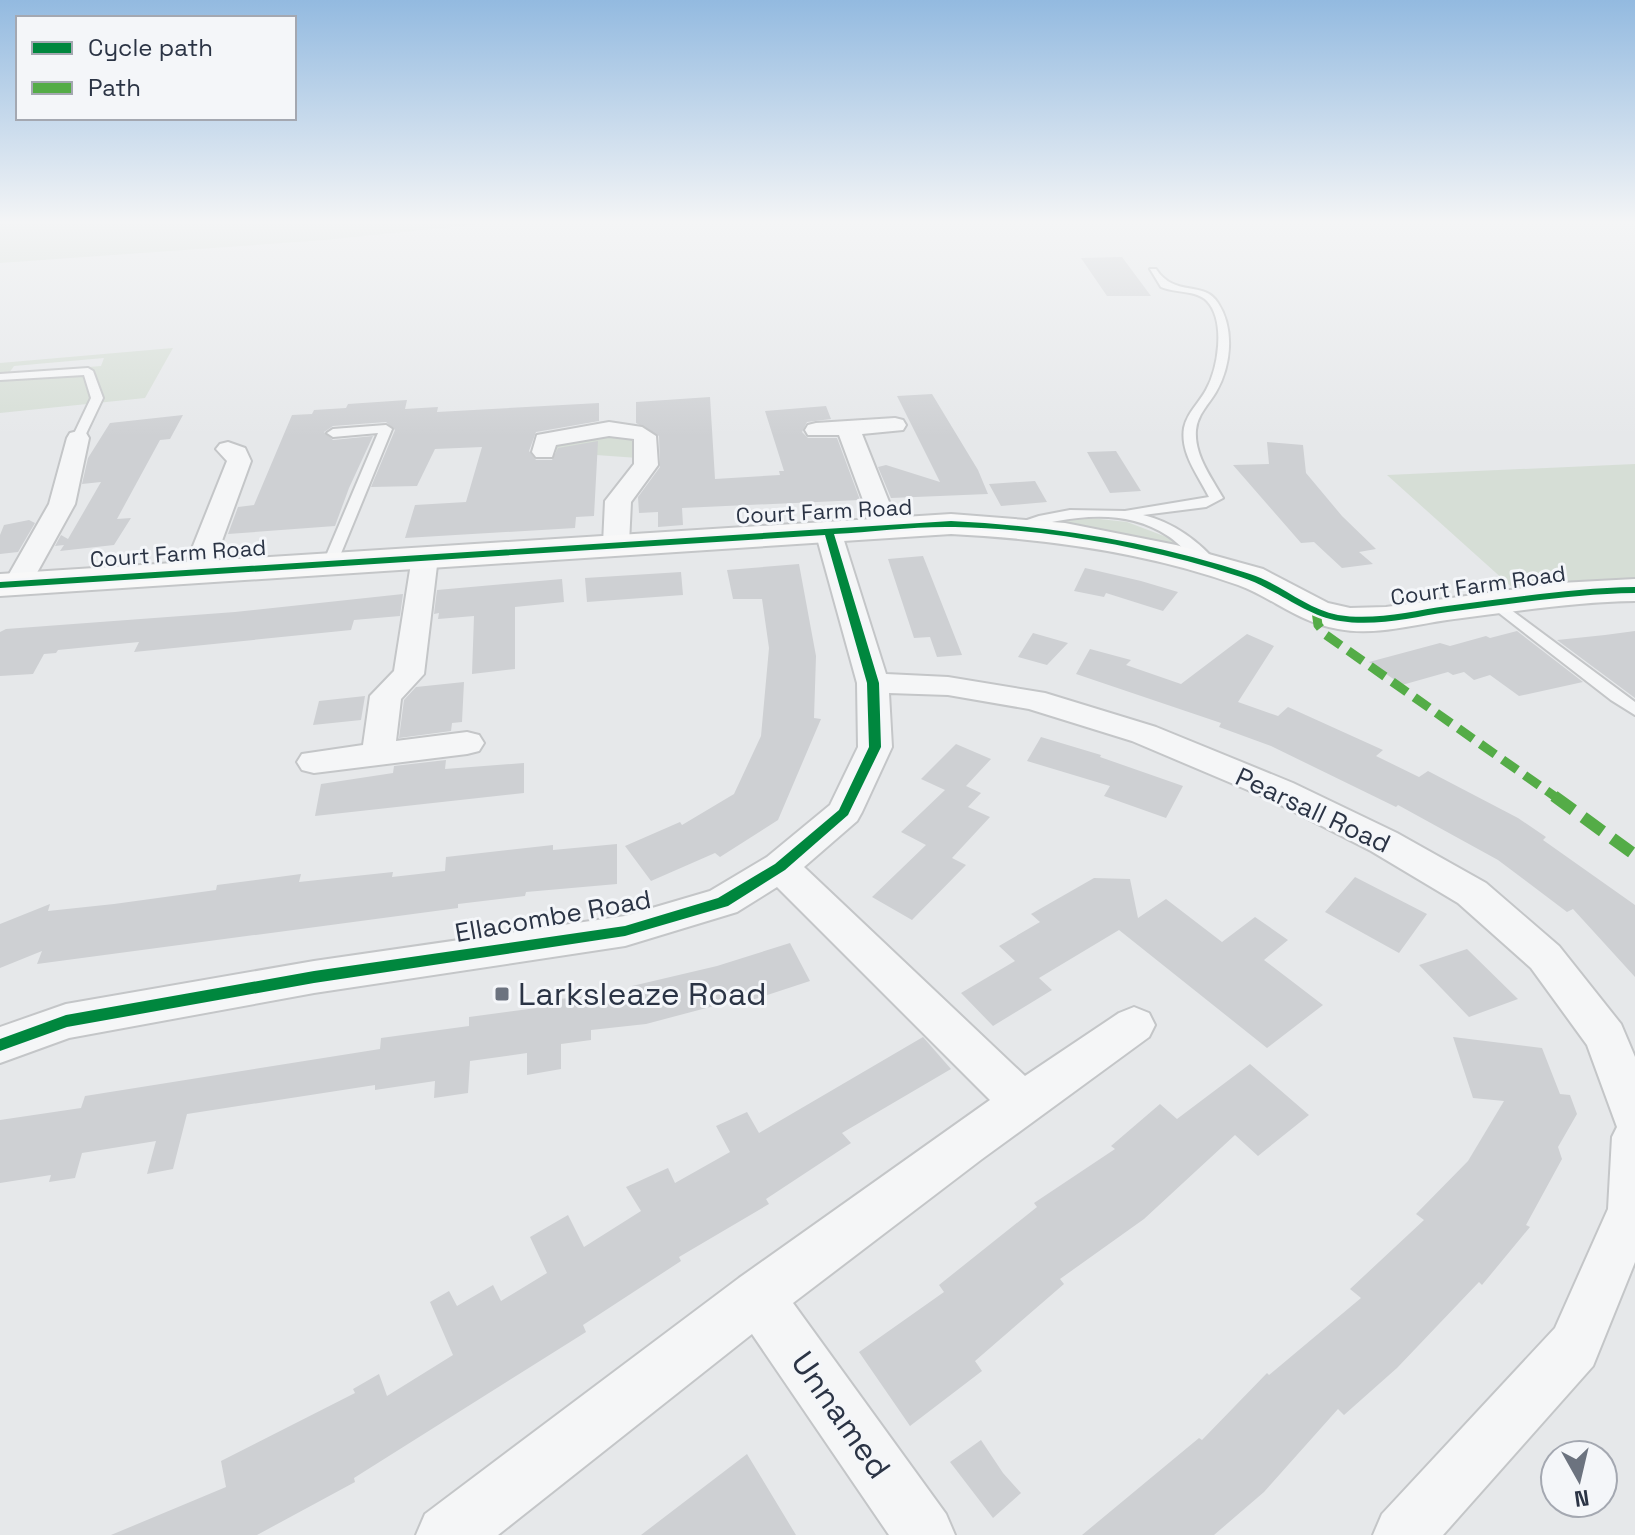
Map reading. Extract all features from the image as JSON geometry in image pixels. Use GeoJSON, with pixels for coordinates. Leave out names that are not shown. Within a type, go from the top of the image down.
{"type":"FeatureCollection","features":[{"type":"Feature","properties":{"kind":"street"},"geometry":{"type":"LineString","coordinates":[[816,430],[895,425]]}},
{"type":"Feature","properties":{"kind":"street"},"geometry":{"type":"LineString","coordinates":[[848,428],[886,527]]}},
{"type":"Feature","properties":{"kind":"street"},"geometry":{"type":"LineString","coordinates":[[542,441],[615,429],[632,430],[645,436],[646,465],[618,501],[616,544]]}},
{"type":"Feature","properties":{"kind":"street"},"geometry":{"type":"LineString","coordinates":[[9,584],[62,504],[78,438]]}},
{"type":"Feature","properties":{"kind":"street"},"geometry":{"type":"LineString","coordinates":[[197,571],[239,461],[237,453],[228,449]]}},
{"type":"Feature","properties":{"kind":"street","name":"Court Farm Road"},"geometry":{"type":"LineString","coordinates":[[9,584],[951,524],[1016,526],[1093,536],[1255,578],[1301,604],[1335,617],[1370,620],[1576,591],[1635,590]]}},
{"type":"Feature","properties":{"kind":"street","name":"Ellacombe Road"},"geometry":{"type":"LineString","coordinates":[[0,1045],[82,1018],[314,977],[625,931],[723,902],[780,867],[844,812],[875,747],[873,683],[828,531]]}},
{"type":"Feature","properties":{"kind":"street"},"geometry":{"type":"LineString","coordinates":[[378,754],[386,696],[409,674],[425,557]]}},
{"type":"Feature","properties":{"kind":"street","name":"Pearsall Road"},"geometry":{"type":"LineString","coordinates":[[873,683],[948,686],[1034,700],[1158,740],[1281,791],[1384,842],[1472,893],[1545,957],[1606,1037],[1635,1117]]}},
{"type":"Feature","properties":{"kind":"street"},"geometry":{"type":"LineString","coordinates":[[314,762],[467,743]]}},
{"type":"Feature","properties":{"kind":"street"},"geometry":{"type":"LineString","coordinates":[[780,867],[1022,1102]]}},
{"type":"Feature","properties":{"kind":"street"},"geometry":{"type":"LineString","coordinates":[[446,1535],[757,1296],[1022,1102],[1134,1025]]}},
{"type":"Feature","properties":{"kind":"street"},"geometry":{"type":"LineString","coordinates":[[1403,1535],[1574,1347],[1632,1209],[1635,1137]]}},
{"type":"Feature","properties":{"kind":"street","name":"Unnamed"},"geometry":{"type":"LineString","coordinates":[[757,1296],[925,1535]]}},
{"type":"Feature","properties":{"kind":"lane"},"geometry":{"type":"LineString","coordinates":[[1016,526],[1046,517],[1081,512],[1130,513],[1206,503],[1216,498],[1197,468],[1190,431],[1196,410],[1210,393],[1225,346],[1212,300],[1196,293]]}},
{"type":"Feature","properties":{"kind":"lane"},"geometry":{"type":"LineString","coordinates":[[0,377],[88,371],[97,398],[78,438]]}},
{"type":"Feature","properties":{"kind":"lane"},"geometry":{"type":"LineString","coordinates":[[330,563],[386,429],[333,433]]}},
{"type":"Feature","properties":{"kind":"lane"},"geometry":{"type":"LineString","coordinates":[[1130,513],[1164,526],[1193,544],[1212,565]]}},
{"type":"Feature","properties":{"kind":"lane"},"geometry":{"type":"LineString","coordinates":[[1495,603],[1635,710]]}},
{"type":"Feature","properties":{"kind":"shaded area"},"geometry":{"type":"Polygon","coordinates":[[[173,348],[145,398],[0,413],[0,363],[173,348]],[[104,358],[14,366],[9,373],[101,366],[104,358]]]}},
{"type":"Feature","properties":{"kind":"shaded area"},"geometry":{"type":"Polygon","coordinates":[[[613,433],[636,438],[638,458],[554,452],[556,444],[613,433]]]}},
{"type":"Feature","properties":{"kind":"shaded area"},"geometry":{"type":"Polygon","coordinates":[[[1635,464],[1635,590],[1525,599],[1387,475],[1635,464]]]}},
{"type":"Feature","properties":{"kind":"shaded area"},"geometry":{"type":"Polygon","coordinates":[[[1081,517],[1127,522],[1177,541],[1178,546],[1173,548],[1056,524],[1056,521],[1081,517]]]}},
{"type":"Feature","properties":{"kind":"building"},"geometry":{"type":"Polygon","coordinates":[[[1105,293],[1148,293],[1151,296],[1107,296],[1105,293]]]}},
{"type":"Feature","properties":{"kind":"building"},"geometry":{"type":"Polygon","coordinates":[[[932,394],[978,470],[988,494],[891,498],[878,467],[886,465],[940,482],[897,396],[932,394]]]}},
{"type":"Feature","properties":{"kind":"building"},"geometry":{"type":"Polygon","coordinates":[[[710,397],[715,479],[780,475],[779,471],[784,471],[765,411],[826,406],[831,419],[807,422],[802,432],[808,438],[837,438],[860,500],[682,508],[683,525],[658,527],[658,512],[639,513],[638,497],[660,467],[659,436],[636,423],[636,402],[710,397]]]}},
{"type":"Feature","properties":{"kind":"building"},"geometry":{"type":"Polygon","coordinates":[[[407,400],[405,409],[438,407],[437,412],[599,403],[599,421],[536,432],[529,451],[536,460],[552,460],[558,448],[598,441],[594,516],[576,517],[575,528],[405,538],[415,505],[466,502],[482,447],[435,449],[417,486],[371,487],[395,430],[386,422],[333,426],[324,432],[333,440],[373,436],[335,526],[228,534],[238,507],[254,505],[292,415],[346,408],[348,404],[407,400]]]}},
{"type":"Feature","properties":{"kind":"building"},"geometry":{"type":"Polygon","coordinates":[[[183,415],[170,439],[160,440],[117,519],[131,518],[114,545],[60,551],[64,545],[55,546],[61,535],[68,539],[101,482],[82,484],[88,458],[110,423],[183,415]]]}},
{"type":"Feature","properties":{"kind":"building"},"geometry":{"type":"Polygon","coordinates":[[[1267,442],[1303,445],[1306,473],[1342,516],[1376,549],[1359,552],[1373,564],[1342,568],[1314,542],[1301,543],[1233,465],[1269,464],[1267,442]]]}},
{"type":"Feature","properties":{"kind":"building"},"geometry":{"type":"Polygon","coordinates":[[[1116,451],[1141,491],[1110,493],[1087,452],[1116,451]]]}},
{"type":"Feature","properties":{"kind":"building"},"geometry":{"type":"Polygon","coordinates":[[[1035,481],[1047,502],[1001,506],[989,484],[1035,481]]]}},
{"type":"Feature","properties":{"kind":"building"},"geometry":{"type":"Polygon","coordinates":[[[29,520],[35,523],[18,552],[0,554],[0,535],[4,525],[29,520]]]}},
{"type":"Feature","properties":{"kind":"building"},"geometry":{"type":"Polygon","coordinates":[[[923,556],[962,655],[937,657],[930,637],[914,638],[888,559],[923,556]]]}},
{"type":"Feature","properties":{"kind":"building"},"geometry":{"type":"Polygon","coordinates":[[[799,564],[816,656],[814,718],[821,719],[778,820],[720,857],[715,853],[651,881],[625,846],[680,822],[682,825],[734,794],[761,736],[769,648],[762,599],[733,599],[727,570],[799,564]]]}},
{"type":"Feature","properties":{"kind":"building"},"geometry":{"type":"Polygon","coordinates":[[[1085,568],[1178,592],[1163,611],[1106,593],[1104,597],[1074,591],[1085,568]]]}},
{"type":"Feature","properties":{"kind":"building"},"geometry":{"type":"Polygon","coordinates":[[[681,572],[683,595],[587,602],[585,578],[681,572]]]}},
{"type":"Feature","properties":{"kind":"building"},"geometry":{"type":"Polygon","coordinates":[[[562,579],[564,602],[515,607],[515,669],[472,674],[474,616],[438,619],[439,613],[434,614],[437,590],[562,579]]]}},
{"type":"Feature","properties":{"kind":"building"},"geometry":{"type":"Polygon","coordinates":[[[403,594],[400,616],[354,620],[351,630],[134,652],[139,642],[58,650],[44,654],[33,674],[0,676],[0,632],[6,629],[235,612],[403,594]]]}},
{"type":"Feature","properties":{"kind":"building"},"geometry":{"type":"Polygon","coordinates":[[[1517,631],[1583,682],[1519,696],[1490,675],[1474,680],[1464,672],[1453,675],[1448,672],[1402,685],[1369,662],[1440,643],[1450,646],[1517,631]]]}},
{"type":"Feature","properties":{"kind":"building"},"geometry":{"type":"Polygon","coordinates":[[[1635,631],[1635,698],[1557,640],[1605,635],[1635,631]]]}},
{"type":"Feature","properties":{"kind":"building"},"geometry":{"type":"Polygon","coordinates":[[[1033,633],[1068,643],[1047,665],[1018,657],[1033,633]]]}},
{"type":"Feature","properties":{"kind":"building"},"geometry":{"type":"Polygon","coordinates":[[[1247,634],[1274,646],[1238,702],[1278,716],[1288,707],[1383,750],[1376,756],[1419,777],[1428,771],[1518,818],[1546,837],[1543,840],[1635,905],[1635,977],[1573,909],[1567,912],[1498,860],[1398,805],[1396,807],[1271,746],[1219,727],[1221,723],[1076,674],[1090,649],[1131,660],[1126,665],[1181,684],[1247,634]]]}},
{"type":"Feature","properties":{"kind":"building"},"geometry":{"type":"Polygon","coordinates":[[[464,682],[462,722],[452,723],[451,731],[399,738],[404,700],[416,687],[464,682]]]}},
{"type":"Feature","properties":{"kind":"building"},"geometry":{"type":"Polygon","coordinates":[[[365,696],[361,720],[313,725],[319,701],[365,696]]]}},
{"type":"Feature","properties":{"kind":"building"},"geometry":{"type":"Polygon","coordinates":[[[1041,737],[1101,755],[1183,786],[1166,818],[1104,796],[1110,786],[1027,761],[1041,737]]]}},
{"type":"Feature","properties":{"kind":"building"},"geometry":{"type":"Polygon","coordinates":[[[956,744],[991,759],[966,786],[981,793],[968,807],[990,817],[952,858],[966,865],[912,920],[872,897],[926,845],[901,832],[945,790],[921,779],[956,744]]]}},
{"type":"Feature","properties":{"kind":"building"},"geometry":{"type":"Polygon","coordinates":[[[446,760],[445,769],[524,763],[524,793],[315,816],[321,784],[393,773],[394,766],[446,760]]]}},
{"type":"Feature","properties":{"kind":"building"},"geometry":{"type":"Polygon","coordinates":[[[617,844],[617,884],[526,892],[525,896],[458,904],[458,908],[37,964],[42,951],[0,968],[0,924],[50,904],[48,911],[114,904],[216,890],[217,885],[301,874],[299,882],[393,872],[392,877],[445,871],[446,857],[553,845],[553,850],[617,844]]]}},
{"type":"Feature","properties":{"kind":"building"},"geometry":{"type":"Polygon","coordinates":[[[1355,877],[1427,914],[1399,953],[1325,912],[1355,877]]]}},
{"type":"Feature","properties":{"kind":"building"},"geometry":{"type":"Polygon","coordinates":[[[1094,878],[1130,879],[1138,918],[1166,899],[1222,942],[1255,917],[1288,940],[1264,960],[1323,1005],[1267,1048],[1119,930],[1039,978],[1052,990],[993,1026],[961,993],[1015,961],[999,946],[1040,922],[1031,914],[1094,878]]]}},
{"type":"Feature","properties":{"kind":"building"},"geometry":{"type":"Polygon","coordinates":[[[790,943],[810,981],[746,1002],[744,998],[646,1024],[591,1030],[591,1040],[561,1044],[561,1069],[527,1075],[527,1053],[470,1061],[468,1093],[434,1098],[435,1081],[375,1090],[375,1085],[187,1114],[173,1169],[147,1174],[156,1141],[82,1153],[75,1178],[49,1182],[51,1175],[0,1183],[0,1120],[81,1108],[85,1096],[380,1049],[381,1038],[469,1026],[469,1017],[559,1005],[559,999],[633,991],[632,986],[717,966],[790,943]]]}},
{"type":"Feature","properties":{"kind":"building"},"geometry":{"type":"Polygon","coordinates":[[[1467,949],[1518,999],[1469,1017],[1419,965],[1467,949]]]}},
{"type":"Feature","properties":{"kind":"building"},"geometry":{"type":"Polygon","coordinates":[[[923,1037],[951,1069],[842,1133],[851,1143],[766,1199],[769,1204],[679,1257],[681,1261],[583,1325],[586,1332],[354,1478],[355,1482],[257,1535],[111,1535],[226,1487],[221,1461],[355,1393],[353,1389],[379,1374],[387,1396],[453,1355],[430,1302],[449,1291],[457,1306],[493,1285],[501,1301],[547,1273],[530,1237],[568,1215],[584,1247],[641,1211],[626,1187],[668,1168],[675,1183],[730,1152],[716,1126],[747,1112],[759,1133],[923,1037]]]}},
{"type":"Feature","properties":{"kind":"building"},"geometry":{"type":"Polygon","coordinates":[[[1453,1037],[1542,1048],[1560,1094],[1570,1095],[1577,1114],[1558,1147],[1562,1159],[1526,1225],[1530,1227],[1482,1285],[1479,1282],[1397,1368],[1344,1415],[1338,1409],[1264,1492],[1214,1535],[1082,1535],[1199,1438],[1202,1440],[1267,1373],[1269,1375],[1361,1298],[1350,1289],[1424,1220],[1416,1214],[1468,1161],[1504,1101],[1473,1098],[1453,1037]]]}},
{"type":"Feature","properties":{"kind":"building"},"geometry":{"type":"Polygon","coordinates":[[[1250,1064],[1309,1115],[1258,1156],[1235,1135],[1144,1219],[1060,1279],[1064,1284],[975,1361],[982,1371],[910,1426],[859,1352],[944,1292],[939,1285],[1037,1207],[1034,1203],[1115,1149],[1111,1146],[1160,1104],[1177,1119],[1250,1064]]]}},
{"type":"Feature","properties":{"kind":"building"},"geometry":{"type":"Polygon","coordinates":[[[981,1440],[1021,1493],[993,1518],[950,1462],[981,1440]]]}},
{"type":"Feature","properties":{"kind":"building"},"geometry":{"type":"Polygon","coordinates":[[[747,1454],[796,1535],[641,1535],[747,1454]]]}},
{"type":"Feature","properties":{"kind":"marked path"},"geometry":{"type":"LineString","coordinates":[[1316,611],[1318,625],[1326,635],[1446,717],[1635,855]]}},
{"type":"Feature","properties":{"kind":"cycle path"},"geometry":{"type":"LineString","coordinates":[[0,585],[951,524],[1027,529],[1139,547],[1250,577],[1315,610],[1338,618],[1386,618],[1560,594],[1635,590]]}},
{"type":"Feature","properties":{"kind":"cycle path"},"geometry":{"type":"LineString","coordinates":[[0,1045],[66,1021],[314,977],[625,931],[723,902],[780,867],[844,812],[875,747],[873,683],[828,531]]}},
{"type":"Feature","properties":{"kind":"place","name":"Larksleaze Road"},"geometry":{"type":"Point","coordinates":[502,994]}}]}
